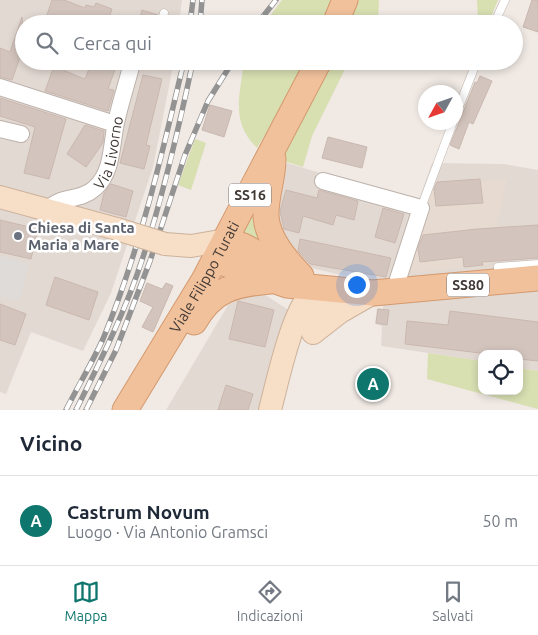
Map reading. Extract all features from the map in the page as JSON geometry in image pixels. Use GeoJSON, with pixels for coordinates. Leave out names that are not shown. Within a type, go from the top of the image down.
{"type":"FeatureCollection","features":[{"type":"Feature","properties":{"kind":"main road"},"geometry":{"type":"LineString","coordinates":[[339,15],[345,0]]}},
{"type":"Feature","properties":{"kind":"main road","name":"Viale Filippo Turati"},"geometry":{"type":"LineString","coordinates":[[126,410],[221,250],[314,70]]}},
{"type":"Feature","properties":{"kind":"main road","name":"SS80"},"geometry":{"type":"LineString","coordinates":[[273,149],[273,170],[266,217],[270,234],[286,260],[301,276]]}},
{"type":"Feature","properties":{"kind":"main road","name":"SS80"},"geometry":{"type":"LineString","coordinates":[[221,250],[243,246],[323,288]]}},
{"type":"Feature","properties":{"kind":"main road","name":"SS80"},"geometry":{"type":"LineString","coordinates":[[221,250],[270,280],[303,288],[373,293],[538,278]]}},
{"type":"Feature","properties":{"kind":"main road","name":"SS80"},"geometry":{"type":"LineString","coordinates":[[163,347],[186,335],[200,312],[222,291],[248,282],[270,280]]}},
{"type":"Feature","properties":{"kind":"street","name":"Via Livorno"},"geometry":{"type":"LineString","coordinates":[[48,210],[54,202],[85,196],[100,183],[112,154],[115,124],[130,70]]}},
{"type":"Feature","properties":{"kind":"street"},"geometry":{"type":"LineString","coordinates":[[0,87],[115,124]]}},
{"type":"Feature","properties":{"kind":"street"},"geometry":{"type":"LineString","coordinates":[[0,129],[21,134]]}},
{"type":"Feature","properties":{"kind":"street"},"geometry":{"type":"LineString","coordinates":[[324,181],[421,208],[398,279],[398,291]]}},
{"type":"Feature","properties":{"kind":"street"},"geometry":{"type":"LineString","coordinates":[[0,197],[165,244],[221,250]]}},
{"type":"Feature","properties":{"kind":"street"},"geometry":{"type":"LineString","coordinates":[[270,280],[287,298],[304,329]]}},
{"type":"Feature","properties":{"kind":"street"},"geometry":{"type":"LineString","coordinates":[[270,410],[279,377],[304,329],[306,300],[323,288]]}},
{"type":"Feature","properties":{"kind":"street"},"geometry":{"type":"LineString","coordinates":[[304,329],[340,312],[373,293]]}},
{"type":"Feature","properties":{"kind":"lane"},"geometry":{"type":"LineString","coordinates":[[498,15],[505,0]]}},
{"type":"Feature","properties":{"kind":"lane"},"geometry":{"type":"LineString","coordinates":[[463,96],[473,70]]}},
{"type":"Feature","properties":{"kind":"lane"},"geometry":{"type":"LineString","coordinates":[[421,208],[450,130]]}},
{"type":"Feature","properties":{"kind":"lane"},"geometry":{"type":"LineString","coordinates":[[501,282],[498,267],[538,264]]}},
{"type":"Feature","properties":{"kind":"shaded area"},"geometry":{"type":"Polygon","coordinates":[[[0,0],[182,0],[180,15],[15,15],[15,70],[172,70],[153,167],[111,293],[83,351],[31,332],[6,394],[0,392],[0,0]]]}},
{"type":"Feature","properties":{"kind":"shaded area"},"geometry":{"type":"Polygon","coordinates":[[[287,163],[418,202],[432,163],[504,164],[538,170],[538,271],[391,287],[299,265],[271,209],[275,190],[287,163]]]}},
{"type":"Feature","properties":{"kind":"shaded area"},"geometry":{"type":"Polygon","coordinates":[[[507,179],[488,265],[413,273],[410,266],[431,188],[507,179]]]}},
{"type":"Feature","properties":{"kind":"shaded area"},"geometry":{"type":"Polygon","coordinates":[[[0,256],[29,264],[19,301],[0,296],[0,256]]]}},
{"type":"Feature","properties":{"kind":"shaded area"},"geometry":{"type":"Polygon","coordinates":[[[538,284],[538,371],[523,369],[523,350],[478,350],[478,360],[381,346],[382,326],[375,324],[377,308],[383,309],[383,298],[538,284]]]}},
{"type":"Feature","properties":{"kind":"shaded area"},"geometry":{"type":"Polygon","coordinates":[[[262,293],[287,309],[290,324],[268,410],[166,410],[228,305],[237,297],[262,293]]]}},
{"type":"Feature","properties":{"kind":"green space"},"geometry":{"type":"Polygon","coordinates":[[[282,0],[339,0],[333,15],[271,15],[282,0]]]}},
{"type":"Feature","properties":{"kind":"green space"},"geometry":{"type":"Polygon","coordinates":[[[354,0],[379,0],[378,15],[350,15],[354,0]]]}},
{"type":"Feature","properties":{"kind":"green space"},"geometry":{"type":"Polygon","coordinates":[[[477,0],[498,0],[492,15],[478,15],[477,0]]]}},
{"type":"Feature","properties":{"kind":"green space"},"geometry":{"type":"Polygon","coordinates":[[[243,70],[304,70],[257,148],[243,128],[240,118],[239,97],[243,70]]]}},
{"type":"Feature","properties":{"kind":"green space"},"geometry":{"type":"Polygon","coordinates":[[[326,70],[345,70],[312,136],[303,167],[287,162],[282,150],[326,70]]]}},
{"type":"Feature","properties":{"kind":"green space"},"geometry":{"type":"Polygon","coordinates":[[[195,139],[206,143],[191,190],[178,185],[195,139]]]}},
{"type":"Feature","properties":{"kind":"green space"},"geometry":{"type":"Polygon","coordinates":[[[260,189],[272,255],[235,236],[260,189]]]}},
{"type":"Feature","properties":{"kind":"green space"},"geometry":{"type":"Polygon","coordinates":[[[428,353],[478,360],[478,393],[427,379],[428,353]]]}},
{"type":"Feature","properties":{"kind":"green space"},"geometry":{"type":"Polygon","coordinates":[[[523,369],[538,371],[538,409],[486,395],[523,395],[523,369]]]}},
{"type":"Feature","properties":{"kind":"building"},"geometry":{"type":"Polygon","coordinates":[[[52,0],[64,0],[85,8],[86,5],[94,7],[96,3],[112,9],[110,15],[47,15],[52,0]]]}},
{"type":"Feature","properties":{"kind":"building"},"geometry":{"type":"Polygon","coordinates":[[[532,0],[538,0],[538,32],[523,27],[532,0]]]}},
{"type":"Feature","properties":{"kind":"building"},"geometry":{"type":"Polygon","coordinates":[[[142,10],[158,15],[141,15],[142,10]]]}},
{"type":"Feature","properties":{"kind":"building"},"geometry":{"type":"Polygon","coordinates":[[[15,37],[16,70],[12,80],[0,77],[0,48],[10,52],[15,37]]]}},
{"type":"Feature","properties":{"kind":"building"},"geometry":{"type":"Polygon","coordinates":[[[53,70],[65,70],[85,79],[88,70],[115,70],[108,89],[114,90],[108,111],[45,91],[53,70]]]}},
{"type":"Feature","properties":{"kind":"building"},"geometry":{"type":"Polygon","coordinates":[[[143,75],[162,79],[146,145],[150,146],[144,169],[120,163],[143,75]]]}},
{"type":"Feature","properties":{"kind":"building"},"geometry":{"type":"Polygon","coordinates":[[[480,76],[492,81],[473,124],[469,122],[459,149],[450,145],[456,130],[463,130],[463,112],[475,82],[477,83],[480,76]]]}},
{"type":"Feature","properties":{"kind":"building"},"geometry":{"type":"Polygon","coordinates":[[[0,98],[66,119],[49,179],[24,173],[35,127],[0,116],[0,98]]]}},
{"type":"Feature","properties":{"kind":"building"},"geometry":{"type":"Polygon","coordinates":[[[210,105],[232,111],[224,137],[202,130],[210,105]]]}},
{"type":"Feature","properties":{"kind":"building"},"geometry":{"type":"Polygon","coordinates":[[[85,125],[104,131],[103,143],[86,167],[67,154],[85,125]]]}},
{"type":"Feature","properties":{"kind":"building"},"geometry":{"type":"Polygon","coordinates":[[[328,137],[367,147],[362,168],[322,158],[328,137]]]}},
{"type":"Feature","properties":{"kind":"building"},"geometry":{"type":"Polygon","coordinates":[[[480,179],[483,203],[436,206],[434,189],[437,182],[480,179]]]}},
{"type":"Feature","properties":{"kind":"building"},"geometry":{"type":"Polygon","coordinates":[[[111,184],[133,191],[126,217],[100,210],[104,193],[111,184]]]}},
{"type":"Feature","properties":{"kind":"building"},"geometry":{"type":"Polygon","coordinates":[[[286,190],[317,198],[319,190],[358,201],[354,220],[336,215],[333,225],[303,216],[299,233],[284,229],[280,211],[286,190]]]}},
{"type":"Feature","properties":{"kind":"building"},"geometry":{"type":"Polygon","coordinates":[[[383,208],[404,214],[395,243],[375,237],[383,208]]]}},
{"type":"Feature","properties":{"kind":"building","name":"Chiesa di Santa Maria a Mare"},"geometry":{"type":"Polygon","coordinates":[[[0,220],[38,229],[31,259],[0,252],[0,220]]]}},
{"type":"Feature","properties":{"kind":"building"},"geometry":{"type":"Polygon","coordinates":[[[538,225],[538,258],[482,262],[483,265],[464,267],[463,257],[420,262],[418,248],[423,235],[538,225]]]}},
{"type":"Feature","properties":{"kind":"building"},"geometry":{"type":"Polygon","coordinates":[[[300,239],[391,258],[386,277],[310,264],[298,251],[300,239]]]}},
{"type":"Feature","properties":{"kind":"building"},"geometry":{"type":"Polygon","coordinates":[[[55,277],[98,292],[89,320],[46,305],[55,277]]]}},
{"type":"Feature","properties":{"kind":"building"},"geometry":{"type":"Polygon","coordinates":[[[147,283],[162,289],[166,283],[173,286],[153,332],[142,327],[153,307],[140,301],[147,283]]]}},
{"type":"Feature","properties":{"kind":"building"},"geometry":{"type":"Polygon","coordinates":[[[238,301],[274,310],[265,347],[229,339],[238,301]]]}},
{"type":"Feature","properties":{"kind":"building"},"geometry":{"type":"Polygon","coordinates":[[[0,304],[26,314],[15,345],[0,340],[0,304]]]}},
{"type":"Feature","properties":{"kind":"building"},"geometry":{"type":"Polygon","coordinates":[[[378,309],[389,310],[387,325],[376,323],[378,309]]]}},
{"type":"Feature","properties":{"kind":"building"},"geometry":{"type":"Polygon","coordinates":[[[450,311],[538,322],[538,361],[523,359],[523,350],[478,350],[478,353],[405,344],[407,321],[448,325],[450,311]]]}},
{"type":"Feature","properties":{"kind":"building"},"geometry":{"type":"Polygon","coordinates":[[[226,385],[253,394],[248,410],[218,410],[226,385]]]}},
{"type":"Feature","properties":{"kind":"railway"},"geometry":{"type":"LineString","coordinates":[[191,15],[193,0]]}},
{"type":"Feature","properties":{"kind":"railway"},"geometry":{"type":"LineString","coordinates":[[201,15],[202,0]]}},
{"type":"Feature","properties":{"kind":"railway"},"geometry":{"type":"LineString","coordinates":[[264,15],[276,0]]}},
{"type":"Feature","properties":{"kind":"railway"},"geometry":{"type":"LineString","coordinates":[[66,410],[103,339],[128,271],[158,167],[182,70]]}},
{"type":"Feature","properties":{"kind":"railway"},"geometry":{"type":"LineString","coordinates":[[76,410],[121,316],[143,257],[171,160],[191,70]]}},
{"type":"Feature","properties":{"kind":"railway"},"geometry":{"type":"LineString","coordinates":[[86,410],[116,350],[150,261],[185,155],[208,101],[227,70]]}},
{"type":"Feature","properties":{"kind":"place","name":"Chiesa di Santa Maria a Mare"},"geometry":{"type":"Point","coordinates":[18,236]}},
{"type":"Feature","properties":{"kind":"place","name":"Castrum Novum"},"geometry":{"type":"Point","coordinates":[373,384]}}]}
